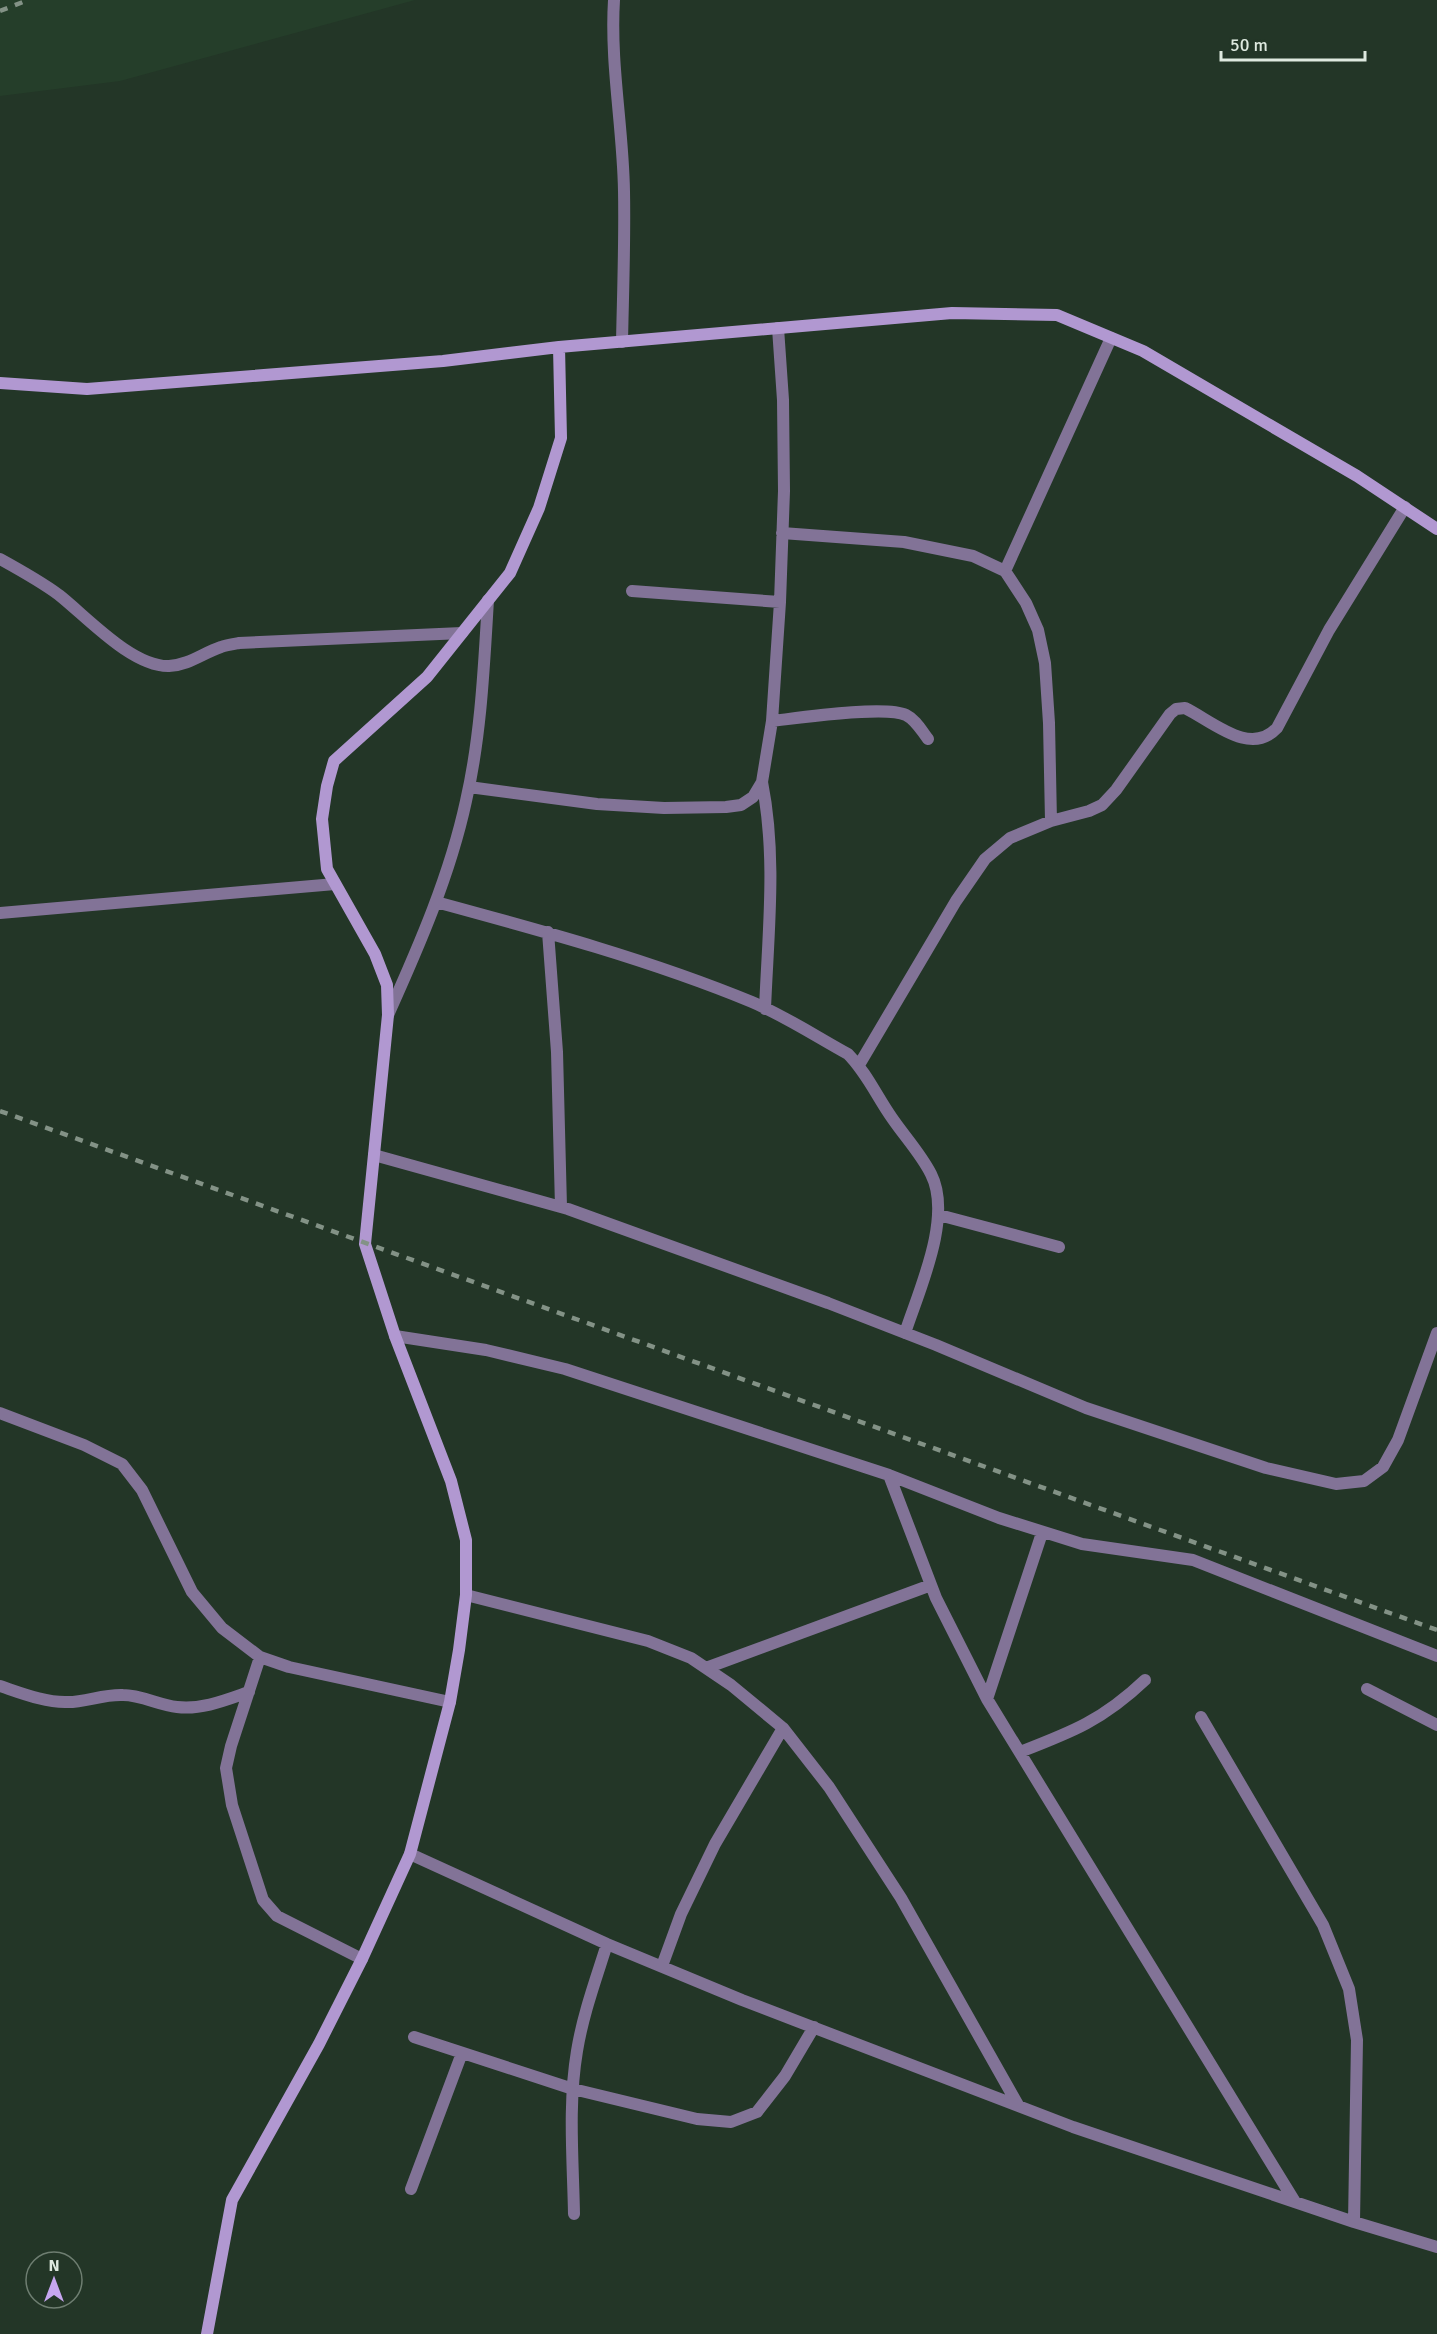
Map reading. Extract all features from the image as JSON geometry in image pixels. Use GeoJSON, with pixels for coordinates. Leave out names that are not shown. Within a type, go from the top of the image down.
{"type":"FeatureCollection","features":[{"type":"Feature","properties":{"kind":"street"},"geometry":{"type":"LineString","coordinates":[[614,0],[615,82],[624,191],[622,342]]}},
{"type":"Feature","properties":{"kind":"street"},"geometry":{"type":"LineString","coordinates":[[0,383],[87,389],[442,361],[559,347],[952,313],[1057,315],[1143,351],[1357,476],[1437,529]]}},
{"type":"Feature","properties":{"kind":"street"},"geometry":{"type":"LineString","coordinates":[[765,1009],[771,872],[769,822],[762,782],[772,722],[782,533],[783,400],[778,328]]}},
{"type":"Feature","properties":{"kind":"street"},"geometry":{"type":"LineString","coordinates":[[1005,571],[1112,338]]}},
{"type":"Feature","properties":{"kind":"street"},"geometry":{"type":"LineString","coordinates":[[207,2334],[232,2200],[320,2044],[410,1854],[450,1702],[466,1595],[466,1540],[451,1481],[395,1336],[365,1244],[388,1015],[387,985],[375,954],[327,869],[322,819],[327,786],[334,761],[427,677],[510,573],[539,508],[561,438],[559,347]]}},
{"type":"Feature","properties":{"kind":"street"},"geometry":{"type":"LineString","coordinates":[[859,1065],[956,901],[984,859],[1010,838],[1051,821],[1089,811],[1102,805],[1116,790],[1170,714],[1176,709],[1185,708],[1237,736],[1250,740],[1270,736],[1277,728],[1329,630],[1404,507]]}},
{"type":"Feature","properties":{"kind":"street"},"geometry":{"type":"LineString","coordinates":[[782,533],[904,542],[973,556],[1005,571],[1026,603],[1038,630],[1045,663],[1051,821]]}},
{"type":"Feature","properties":{"kind":"street"},"geometry":{"type":"LineString","coordinates":[[0,559],[29,575],[129,651],[153,664],[169,666],[183,664],[221,647],[239,644],[462,633]]}},
{"type":"Feature","properties":{"kind":"street"},"geometry":{"type":"LineString","coordinates":[[632,591],[780,602]]}},
{"type":"Feature","properties":{"kind":"street"},"geometry":{"type":"LineString","coordinates":[[388,1015],[424,935],[436,902],[469,787],[483,685],[488,600]]}},
{"type":"Feature","properties":{"kind":"street"},"geometry":{"type":"LineString","coordinates":[[772,722],[853,713],[896,712],[912,718],[928,739]]}},
{"type":"Feature","properties":{"kind":"street"},"geometry":{"type":"LineString","coordinates":[[469,787],[597,804],[684,808],[741,805],[753,797],[762,782]]}},
{"type":"Feature","properties":{"kind":"street"},"geometry":{"type":"LineString","coordinates":[[0,913],[335,884]]}},
{"type":"Feature","properties":{"kind":"street"},"geometry":{"type":"LineString","coordinates":[[436,902],[654,964],[765,1009],[848,1054],[859,1065],[932,1175],[938,1193],[939,1215],[931,1252],[905,1333]]}},
{"type":"Feature","properties":{"kind":"street"},"geometry":{"type":"LineString","coordinates":[[548,932],[557,1052],[561,1207]]}},
{"type":"Feature","properties":{"kind":"street"},"geometry":{"type":"LineString","coordinates":[[374,1155],[561,1207],[828,1303],[1086,1408],[1266,1468],[1336,1484],[1364,1481],[1383,1467],[1398,1440],[1437,1333]]}},
{"type":"Feature","properties":{"kind":"street"},"geometry":{"type":"LineString","coordinates":[[939,1215],[1059,1246]]}},
{"type":"Feature","properties":{"kind":"street"},"geometry":{"type":"LineString","coordinates":[[395,1336],[486,1350],[565,1369],[889,1475],[1042,1533],[1103,1548],[1193,1560],[1437,1656]]}},
{"type":"Feature","properties":{"kind":"street"},"geometry":{"type":"LineString","coordinates":[[0,1413],[84,1445],[122,1464],[142,1490],[192,1592],[222,1628],[260,1658],[289,1667],[450,1702]]}},
{"type":"Feature","properties":{"kind":"street"},"geometry":{"type":"LineString","coordinates":[[889,1475],[931,1585],[987,1699],[1295,2202]]}},
{"type":"Feature","properties":{"kind":"street"},"geometry":{"type":"LineString","coordinates":[[987,1699],[1042,1533]]}},
{"type":"Feature","properties":{"kind":"street"},"geometry":{"type":"LineString","coordinates":[[706,1668],[931,1585]]}},
{"type":"Feature","properties":{"kind":"street"},"geometry":{"type":"LineString","coordinates":[[466,1595],[648,1641],[691,1658],[732,1685],[783,1728],[829,1787],[901,1898],[1018,2105]]}},
{"type":"Feature","properties":{"kind":"street"},"geometry":{"type":"LineString","coordinates":[[260,1658],[226,1768],[232,1804],[263,1899],[277,1916],[362,1959]]}},
{"type":"Feature","properties":{"kind":"street"},"geometry":{"type":"LineString","coordinates":[[1020,1752],[1085,1726],[1108,1712],[1145,1680]]}},
{"type":"Feature","properties":{"kind":"street"},"geometry":{"type":"LineString","coordinates":[[0,1686],[65,1702],[84,1701],[108,1695],[125,1695],[176,1707],[215,1703],[249,1692]]}},
{"type":"Feature","properties":{"kind":"street"},"geometry":{"type":"LineString","coordinates":[[1367,1689],[1437,1725]]}},
{"type":"Feature","properties":{"kind":"street"},"geometry":{"type":"LineString","coordinates":[[1201,1717],[1323,1925],[1349,1989],[1357,2040],[1354,2222]]}},
{"type":"Feature","properties":{"kind":"street"},"geometry":{"type":"LineString","coordinates":[[662,1966],[681,1914],[715,1844],[783,1728]]}},
{"type":"Feature","properties":{"kind":"street"},"geometry":{"type":"LineString","coordinates":[[410,1854],[607,1944],[1073,2127],[1354,2222],[1437,2247]]}},
{"type":"Feature","properties":{"kind":"street"},"geometry":{"type":"LineString","coordinates":[[574,2214],[573,2089],[577,2051],[607,1944]]}},
{"type":"Feature","properties":{"kind":"street"},"geometry":{"type":"LineString","coordinates":[[414,2037],[573,2089],[697,2119],[731,2122],[757,2112],[785,2076],[814,2027]]}},
{"type":"Feature","properties":{"kind":"street"},"geometry":{"type":"LineString","coordinates":[[411,2189],[462,2053]]}},
{"type":"Feature","properties":{"kind":"shaded area"},"geometry":{"type":"Polygon","coordinates":[[[0,0],[415,0],[120,81],[0,96],[0,0]]]}},
{"type":"Feature","properties":{"kind":"railway"},"geometry":{"type":"LineString","coordinates":[[0,11],[28,0]]}},
{"type":"Feature","properties":{"kind":"railway"},"geometry":{"type":"LineString","coordinates":[[0,1111],[1437,1630]]}}]}
